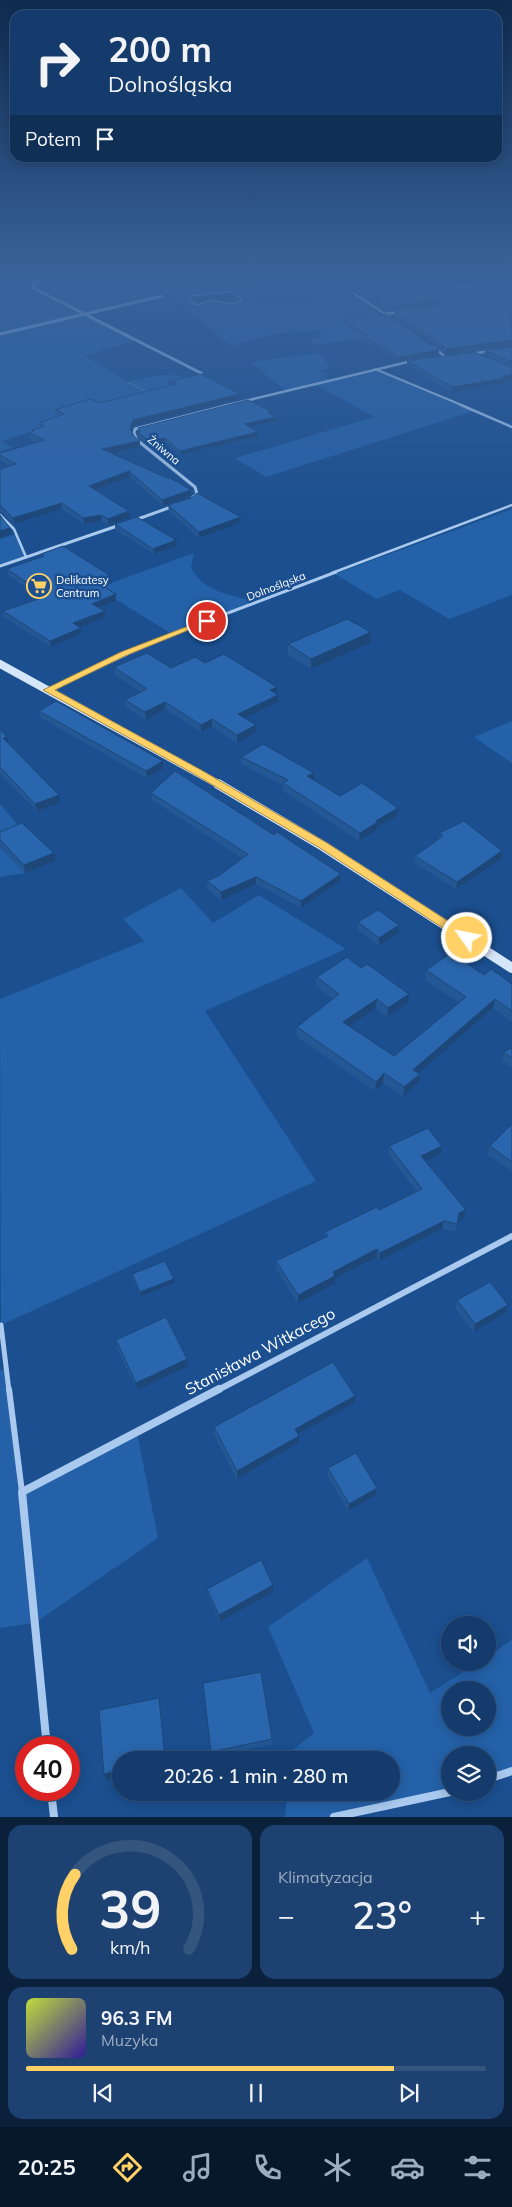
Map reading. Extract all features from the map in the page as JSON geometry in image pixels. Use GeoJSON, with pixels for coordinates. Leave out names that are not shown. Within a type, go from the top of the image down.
{"type":"FeatureCollection","features":[{"type":"Feature","properties":{"kind":"street","name":"Żniwna"},"geometry":{"type":"LineString","coordinates":[[190,500],[197,494],[195,487],[137,440],[134,433],[135,429],[375,369],[420,360]]}},
{"type":"Feature","properties":{"kind":"street"},"geometry":{"type":"LineString","coordinates":[[132,521],[182,503]]}},
{"type":"Feature","properties":{"kind":"street"},"geometry":{"type":"LineString","coordinates":[[0,566],[123,524]]}},
{"type":"Feature","properties":{"kind":"street"},"geometry":{"type":"LineString","coordinates":[[0,664],[198,772],[323,846],[512,968]]}},
{"type":"Feature","properties":{"kind":"street","name":"Stanisława Witkacego"},"geometry":{"type":"LineString","coordinates":[[22,1492],[512,1236]]}},
{"type":"Feature","properties":{"kind":"street"},"geometry":{"type":"LineString","coordinates":[[22,1492],[46,1736]]}},
{"type":"Feature","properties":{"kind":"street"},"geometry":{"type":"LineString","coordinates":[[496,1776],[512,1771]]}},
{"type":"Feature","properties":{"kind":"street"},"geometry":{"type":"LineString","coordinates":[[334,1817],[441,1794]]}},
{"type":"Feature","properties":{"kind":"street"},"geometry":{"type":"LineString","coordinates":[[53,1801],[54,1817]]}},
{"type":"Feature","properties":{"kind":"lane"},"geometry":{"type":"LineString","coordinates":[[375,369],[512,427]]}},
{"type":"Feature","properties":{"kind":"lane","name":"Dolnośląska"},"geometry":{"type":"LineString","coordinates":[[48,690],[166,637],[512,505]]}},
{"type":"Feature","properties":{"kind":"lane"},"geometry":{"type":"LineString","coordinates":[[0,515],[14,529],[26,557]]}},
{"type":"Feature","properties":{"kind":"lane"},"geometry":{"type":"LineString","coordinates":[[1,1325],[22,1492]]}},
{"type":"Feature","properties":{"kind":"path"},"geometry":{"type":"LineString","coordinates":[[129,383],[155,396]]}},
{"type":"Feature","properties":{"kind":"shaded area"},"geometry":{"type":"Polygon","coordinates":[[[0,358],[87,358],[129,382],[164,375],[184,378],[166,383],[176,389],[1,441],[13,448],[0,451],[0,358]]]}},
{"type":"Feature","properties":{"kind":"shaded area"},"geometry":{"type":"Polygon","coordinates":[[[282,358],[323,358],[331,368],[320,370],[329,380],[375,369],[474,411],[266,477],[235,458],[374,417],[314,384],[286,391],[250,362],[282,358]]]}},
{"type":"Feature","properties":{"kind":"shaded area"},"geometry":{"type":"Polygon","coordinates":[[[512,509],[512,595],[449,619],[400,590],[376,599],[335,574],[512,509]]]}},
{"type":"Feature","properties":{"kind":"shaded area"},"geometry":{"type":"Polygon","coordinates":[[[17,534],[26,557],[0,566],[0,539],[17,534]]]}},
{"type":"Feature","properties":{"kind":"shaded area"},"geometry":{"type":"Polygon","coordinates":[[[194,553],[191,568],[204,583],[220,592],[259,602],[172,634],[97,588],[194,553]]]}},
{"type":"Feature","properties":{"kind":"shaded area"},"geometry":{"type":"Polygon","coordinates":[[[512,721],[512,763],[474,737],[512,721]]]}},
{"type":"Feature","properties":{"kind":"shaded area"},"geometry":{"type":"Polygon","coordinates":[[[0,804],[23,831],[0,840],[0,804]]]}},
{"type":"Feature","properties":{"kind":"shaded area"},"geometry":{"type":"Polygon","coordinates":[[[0,847],[25,873],[0,877],[0,847]]]}},
{"type":"Feature","properties":{"kind":"shaded area"},"geometry":{"type":"Polygon","coordinates":[[[181,888],[213,923],[259,895],[346,949],[205,1011],[316,1181],[1,1325],[0,999],[144,941],[123,919],[181,888]]]}},
{"type":"Feature","properties":{"kind":"shaded area"},"geometry":{"type":"Polygon","coordinates":[[[7,1369],[22,1492],[137,1433],[158,1538],[35,1623],[0,1628],[0,1370],[7,1369]]]}},
{"type":"Feature","properties":{"kind":"shaded area"},"geometry":{"type":"Polygon","coordinates":[[[367,1558],[430,1693],[441,1686],[441,1736],[496,1736],[496,1681],[449,1681],[465,1671],[496,1671],[496,1651],[512,1640],[512,1771],[496,1776],[496,1746],[441,1746],[441,1794],[334,1817],[285,1817],[286,1801],[400,1801],[400,1751],[291,1751],[314,1733],[268,1627],[367,1558]]]}},
{"type":"Feature","properties":{"kind":"building"},"geometry":{"type":"Polygon","coordinates":[[[431,358],[489,358],[512,367],[512,375],[502,376],[506,378],[452,387],[407,361],[431,358]]]}},
{"type":"Feature","properties":{"kind":"building"},"geometry":{"type":"Polygon","coordinates":[[[503,358],[512,358],[512,362],[503,358]]]}},
{"type":"Feature","properties":{"kind":"building"},"geometry":{"type":"Polygon","coordinates":[[[201,374],[240,394],[133,420],[130,429],[140,441],[102,449],[170,478],[190,489],[188,491],[162,500],[129,471],[89,486],[129,511],[108,519],[101,515],[83,518],[62,503],[13,518],[0,506],[0,469],[16,464],[0,455],[0,453],[45,440],[29,433],[34,431],[32,430],[45,426],[39,423],[64,414],[55,410],[90,399],[100,403],[176,384],[171,381],[201,374]]]}},
{"type":"Feature","properties":{"kind":"building"},"geometry":{"type":"Polygon","coordinates":[[[248,400],[271,411],[268,412],[276,417],[245,424],[258,432],[180,451],[165,438],[149,441],[140,434],[138,428],[248,400]]]}},
{"type":"Feature","properties":{"kind":"building"},"geometry":{"type":"Polygon","coordinates":[[[197,493],[241,517],[199,532],[168,505],[191,498],[197,493]]]}},
{"type":"Feature","properties":{"kind":"building"},"geometry":{"type":"Polygon","coordinates":[[[0,515],[10,528],[0,531],[0,515]]]}},
{"type":"Feature","properties":{"kind":"building"},"geometry":{"type":"Polygon","coordinates":[[[137,517],[176,540],[153,549],[115,524],[137,517]]]}},
{"type":"Feature","properties":{"kind":"building"},"geometry":{"type":"Polygon","coordinates":[[[63,546],[111,576],[96,582],[116,594],[92,604],[105,611],[73,623],[81,628],[50,641],[3,611],[47,596],[7,569],[44,556],[41,554],[63,546]]]}},
{"type":"Feature","properties":{"kind":"building"},"geometry":{"type":"Polygon","coordinates":[[[347,619],[371,632],[311,659],[288,644],[347,619]]]}},
{"type":"Feature","properties":{"kind":"building"},"geometry":{"type":"Polygon","coordinates":[[[147,653],[171,668],[195,657],[205,663],[224,654],[277,687],[270,690],[278,695],[238,714],[256,725],[237,735],[212,719],[201,725],[165,702],[145,712],[125,700],[147,689],[114,667],[147,653]]]}},
{"type":"Feature","properties":{"kind":"building"},"geometry":{"type":"Polygon","coordinates":[[[56,701],[163,761],[146,771],[39,711],[56,701]]]}},
{"type":"Feature","properties":{"kind":"building"},"geometry":{"type":"Polygon","coordinates":[[[0,729],[7,737],[3,738],[59,795],[35,804],[0,767],[0,729]]]}},
{"type":"Feature","properties":{"kind":"building"},"geometry":{"type":"Polygon","coordinates":[[[263,744],[314,773],[307,776],[340,796],[362,783],[398,808],[360,833],[283,783],[288,780],[241,757],[263,744]]]}},
{"type":"Feature","properties":{"kind":"building"},"geometry":{"type":"Polygon","coordinates":[[[175,771],[274,835],[277,832],[341,874],[301,901],[256,877],[221,892],[207,881],[220,875],[248,854],[151,793],[175,771]]]}},
{"type":"Feature","properties":{"kind":"building"},"geometry":{"type":"Polygon","coordinates":[[[464,821],[502,851],[457,882],[415,856],[443,836],[439,833],[464,821]]]}},
{"type":"Feature","properties":{"kind":"building"},"geometry":{"type":"Polygon","coordinates":[[[22,823],[54,853],[24,865],[0,840],[0,832],[22,823]]]}},
{"type":"Feature","properties":{"kind":"building"},"geometry":{"type":"Polygon","coordinates":[[[378,910],[399,925],[379,938],[358,922],[378,910]]]}},
{"type":"Feature","properties":{"kind":"building"},"geometry":{"type":"Polygon","coordinates":[[[451,953],[484,975],[491,969],[512,984],[512,1011],[495,999],[413,1070],[420,1074],[404,1087],[384,1073],[376,1082],[297,1027],[339,994],[317,977],[347,957],[361,968],[367,964],[409,994],[388,1008],[377,999],[343,1022],[394,1056],[466,997],[426,970],[451,953]]]}},
{"type":"Feature","properties":{"kind":"building"},"geometry":{"type":"Polygon","coordinates":[[[512,1048],[512,1058],[503,1052],[512,1048]]]}},
{"type":"Feature","properties":{"kind":"building"},"geometry":{"type":"Polygon","coordinates":[[[512,1124],[512,1162],[490,1146],[512,1124]]]}},
{"type":"Feature","properties":{"kind":"building"},"geometry":{"type":"Polygon","coordinates":[[[428,1128],[442,1146],[421,1156],[466,1210],[459,1213],[457,1224],[444,1221],[380,1253],[377,1249],[333,1272],[335,1276],[298,1295],[276,1261],[328,1236],[325,1232],[377,1207],[379,1210],[422,1189],[389,1146],[428,1128]]]}},
{"type":"Feature","properties":{"kind":"building"},"geometry":{"type":"Polygon","coordinates":[[[165,1261],[174,1279],[140,1292],[132,1274],[165,1261]]]}},
{"type":"Feature","properties":{"kind":"building"},"geometry":{"type":"Polygon","coordinates":[[[490,1282],[508,1305],[475,1324],[457,1300],[490,1282]]]}},
{"type":"Feature","properties":{"kind":"building"},"geometry":{"type":"Polygon","coordinates":[[[166,1317],[187,1359],[136,1383],[116,1340],[166,1317]]]}},
{"type":"Feature","properties":{"kind":"building"},"geometry":{"type":"Polygon","coordinates":[[[333,1362],[355,1396],[295,1429],[299,1436],[237,1471],[214,1427],[333,1362]]]}},
{"type":"Feature","properties":{"kind":"building"},"geometry":{"type":"Polygon","coordinates":[[[356,1453],[377,1488],[349,1504],[328,1468],[356,1453]]]}},
{"type":"Feature","properties":{"kind":"building"},"geometry":{"type":"Polygon","coordinates":[[[261,1560],[273,1585],[219,1615],[207,1589],[261,1560]]]}},
{"type":"Feature","properties":{"kind":"building"},"geometry":{"type":"Polygon","coordinates":[[[261,1672],[272,1739],[211,1751],[203,1683],[261,1672]]]}},
{"type":"Feature","properties":{"kind":"building"},"geometry":{"type":"Polygon","coordinates":[[[159,1698],[164,1751],[112,1751],[112,1772],[104,1774],[99,1710],[159,1698]]]}},
{"type":"Feature","properties":{"kind":"waterway"},"geometry":{"type":"LineString","coordinates":[[171,358],[201,373]]}},
{"type":"Feature","properties":{"kind":"place","name":"Delikatesy Centrum"},"geometry":{"type":"Point","coordinates":[39,586]}},
{"type":"Feature","properties":{"kind":"route"},"geometry":{"type":"LineString","coordinates":[[207,621],[124,654],[48,690],[198,772],[377,879],[467,938]]}}]}
